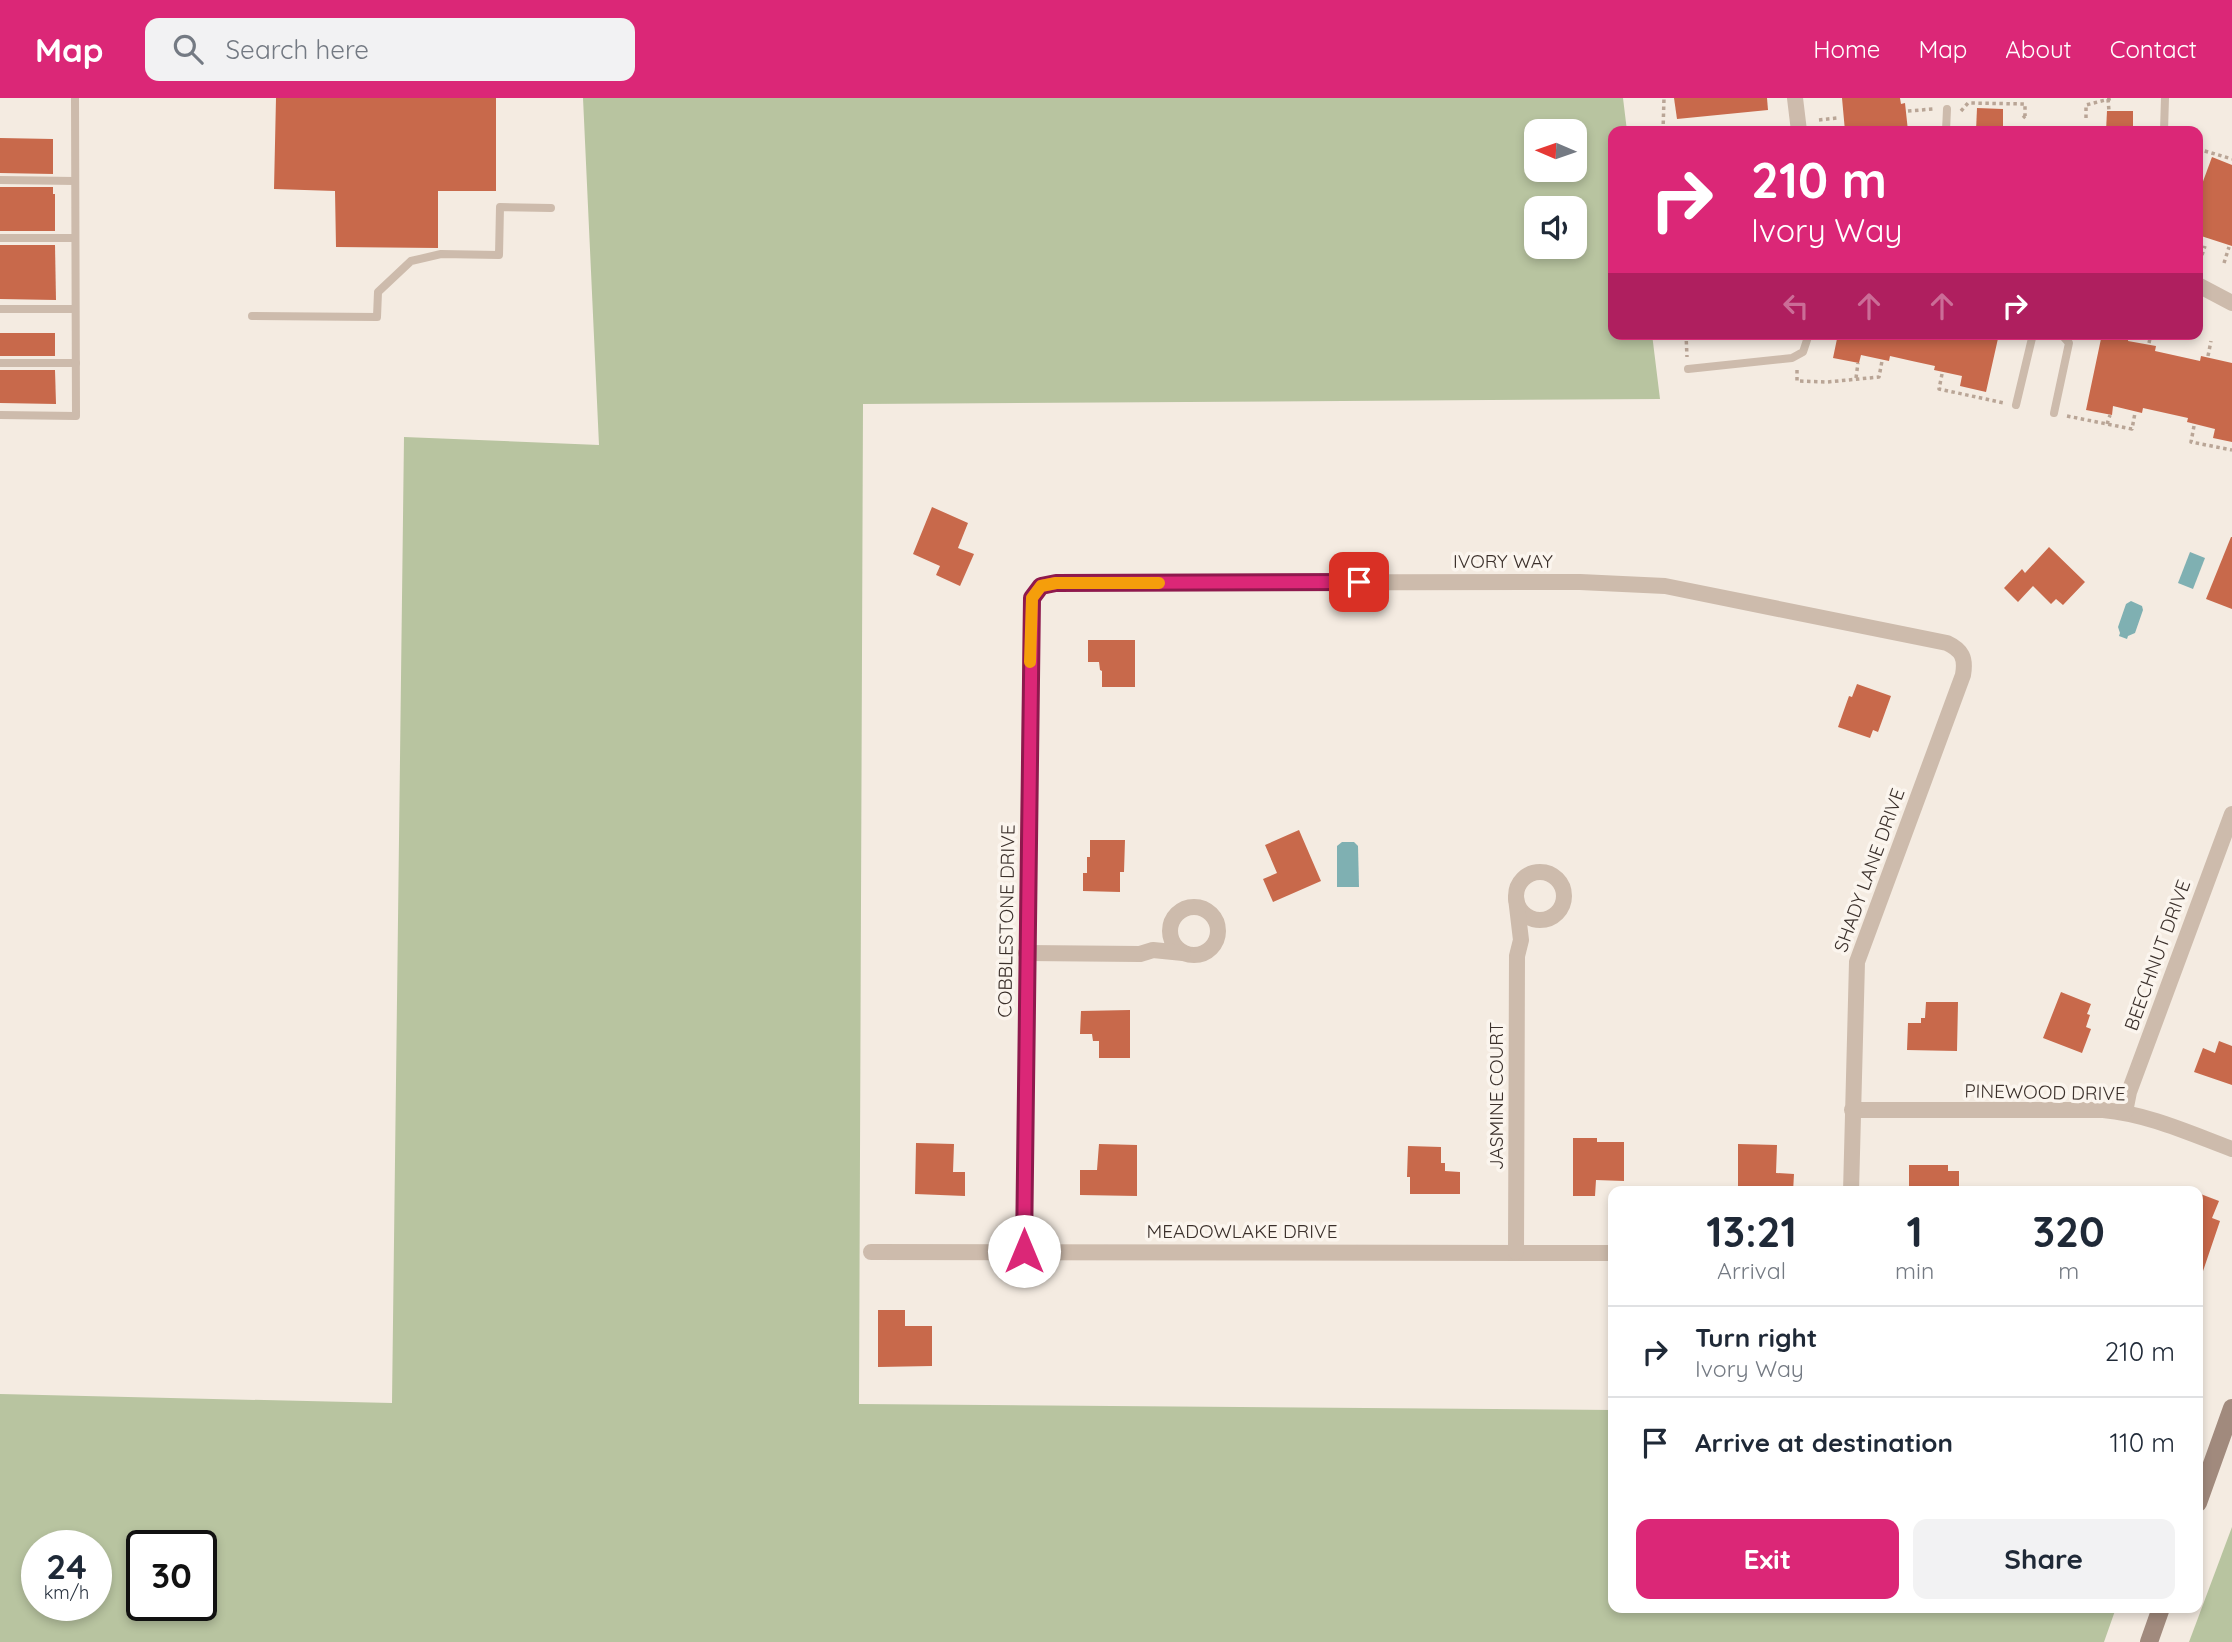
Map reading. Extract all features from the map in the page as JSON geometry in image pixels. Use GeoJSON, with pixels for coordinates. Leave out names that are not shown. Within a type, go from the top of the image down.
{"type":"FeatureCollection","features":[{"type":"Feature","properties":{"kind":"street"},"geometry":{"type":"LineString","coordinates":[[1795,98],[1798,126]]}},
{"type":"Feature","properties":{"kind":"street"},"geometry":{"type":"LineString","coordinates":[[2203,288],[2232,303]]}},
{"type":"Feature","properties":{"kind":"street","name":"IVORY WAY"},"geometry":{"type":"LineString","coordinates":[[1036,592],[1041,586],[1056,583],[1623,583],[1665,586],[1947,643],[1963,654]]}},
{"type":"Feature","properties":{"kind":"street","name":"COBBLESTONE DRIVE"},"geometry":{"type":"LineString","coordinates":[[1024,1251],[1031,608],[1036,592]]}},
{"type":"Feature","properties":{"kind":"street","name":"SHADY LANE DRIVE"},"geometry":{"type":"LineString","coordinates":[[1851,1186],[1857,962],[1963,675],[1963,654]]}},
{"type":"Feature","properties":{"kind":"street","name":"BEECHNUT DRIVE"},"geometry":{"type":"LineString","coordinates":[[2125,1112],[2134,1079],[2232,814]]}},
{"type":"Feature","properties":{"kind":"street"},"geometry":{"type":"LineString","coordinates":[[1521,940],[1558,912],[1564,898],[1561,883],[1542,872],[1526,877],[1517,890],[1516,898],[1522,913],[1529,918],[1545,920]]}},
{"type":"Feature","properties":{"kind":"street","name":"JASMINE COURT"},"geometry":{"type":"LineString","coordinates":[[1516,898],[1521,940],[1517,956],[1516,1252]]}},
{"type":"Feature","properties":{"kind":"street"},"geometry":{"type":"LineString","coordinates":[[1026,954],[1140,954],[1153,950],[1199,955],[1212,947],[1218,933],[1214,918],[1202,908],[1186,908],[1174,918],[1153,950]]}},
{"type":"Feature","properties":{"kind":"street"},"geometry":{"type":"LineString","coordinates":[[1170,926],[1172,942],[1183,953]]}},
{"type":"Feature","properties":{"kind":"street","name":"PINEWOOD DRIVE"},"geometry":{"type":"LineString","coordinates":[[1852,1110],[2125,1112],[2232,1149]]}},
{"type":"Feature","properties":{"kind":"street","name":"MEADOWLAKE DRIVE"},"geometry":{"type":"LineString","coordinates":[[871,1252],[1608,1253]]}},
{"type":"Feature","properties":{"kind":"street"},"geometry":{"type":"LineString","coordinates":[[2203,1489],[2232,1408]]}},
{"type":"Feature","properties":{"kind":"street"},"geometry":{"type":"LineString","coordinates":[[2149,1642],[2159,1613]]}},
{"type":"Feature","properties":{"kind":"lane"},"geometry":{"type":"LineString","coordinates":[[0,415],[76,416],[75,98]]}},
{"type":"Feature","properties":{"kind":"lane"},"geometry":{"type":"LineString","coordinates":[[2164,126],[2165,98]]}},
{"type":"Feature","properties":{"kind":"lane"},"geometry":{"type":"LineString","coordinates":[[1946,126],[1947,109]]}},
{"type":"Feature","properties":{"kind":"lane"},"geometry":{"type":"LineString","coordinates":[[0,180],[75,181]]}},
{"type":"Feature","properties":{"kind":"lane"},"geometry":{"type":"LineString","coordinates":[[252,316],[377,317],[378,292],[411,261],[441,254],[499,255],[500,207],[551,208]]}},
{"type":"Feature","properties":{"kind":"lane"},"geometry":{"type":"LineString","coordinates":[[0,238],[75,238]]}},
{"type":"Feature","properties":{"kind":"lane"},"geometry":{"type":"LineString","coordinates":[[0,309],[75,309]]}},
{"type":"Feature","properties":{"kind":"lane"},"geometry":{"type":"LineString","coordinates":[[1688,369],[1792,359],[1804,352],[1807,340]]}},
{"type":"Feature","properties":{"kind":"lane"},"geometry":{"type":"LineString","coordinates":[[2012,405],[2031,340]]}},
{"type":"Feature","properties":{"kind":"lane"},"geometry":{"type":"LineString","coordinates":[[2054,413],[2069,343],[2066,340]]}},
{"type":"Feature","properties":{"kind":"lane"},"geometry":{"type":"LineString","coordinates":[[0,363],[76,363]]}},
{"type":"Feature","properties":{"kind":"path"},"geometry":{"type":"LineString","coordinates":[[1663,126],[1664,98]]}},
{"type":"Feature","properties":{"kind":"path"},"geometry":{"type":"LineString","coordinates":[[2086,119],[2086,105],[2111,99],[2109,111]]}},
{"type":"Feature","properties":{"kind":"path"},"geometry":{"type":"LineString","coordinates":[[1959,113],[1968,103],[2002,106],[2025,104],[2025,118]]}},
{"type":"Feature","properties":{"kind":"path"},"geometry":{"type":"LineString","coordinates":[[1907,111],[1935,109]]}},
{"type":"Feature","properties":{"kind":"path"},"geometry":{"type":"LineString","coordinates":[[1819,120],[1839,118]]}},
{"type":"Feature","properties":{"kind":"path"},"geometry":{"type":"LineString","coordinates":[[2203,150],[2232,159]]}},
{"type":"Feature","properties":{"kind":"path"},"geometry":{"type":"LineString","coordinates":[[2203,252],[2205,246]]}},
{"type":"Feature","properties":{"kind":"path"},"geometry":{"type":"LineString","coordinates":[[2224,263],[2230,246]]}},
{"type":"Feature","properties":{"kind":"path"},"geometry":{"type":"LineString","coordinates":[[1686,340],[1687,359]]}},
{"type":"Feature","properties":{"kind":"path"},"geometry":{"type":"LineString","coordinates":[[2148,344],[2149,340]]}},
{"type":"Feature","properties":{"kind":"path"},"geometry":{"type":"LineString","coordinates":[[2208,357],[2211,341]]}},
{"type":"Feature","properties":{"kind":"path"},"geometry":{"type":"LineString","coordinates":[[1797,368],[1797,380],[1827,382],[1879,377],[1882,360]]}},
{"type":"Feature","properties":{"kind":"path"},"geometry":{"type":"LineString","coordinates":[[1856,379],[1858,363]]}},
{"type":"Feature","properties":{"kind":"path"},"geometry":{"type":"LineString","coordinates":[[1942,373],[1939,389],[2012,405]]}},
{"type":"Feature","properties":{"kind":"path"},"geometry":{"type":"LineString","coordinates":[[1961,394],[1962,386]]}},
{"type":"Feature","properties":{"kind":"path"},"geometry":{"type":"LineString","coordinates":[[2065,416],[2132,429],[2135,412]]}},
{"type":"Feature","properties":{"kind":"path"},"geometry":{"type":"LineString","coordinates":[[2107,424],[2109,415]]}},
{"type":"Feature","properties":{"kind":"path"},"geometry":{"type":"LineString","coordinates":[[2194,425],[2191,442],[2232,450]]}},
{"type":"Feature","properties":{"kind":"path"},"geometry":{"type":"LineString","coordinates":[[2213,447],[2215,438]]}},
{"type":"Feature","properties":{"kind":"green space"},"geometry":{"type":"Polygon","coordinates":[[[583,98],[1623,98],[1626,126],[1608,126],[1608,340],[1653,340],[1660,399],[863,404],[859,1404],[1608,1410],[1608,1613],[2114,1613],[2104,1642],[0,1642],[0,1394],[392,1403],[404,437],[599,445],[583,98]]]}},
{"type":"Feature","properties":{"kind":"green space"},"geometry":{"type":"Polygon","coordinates":[[[2232,1527],[2232,1642],[2189,1642],[2200,1613],[2203,1613],[2203,1605],[2232,1527]]]}},
{"type":"Feature","properties":{"kind":"water"},"geometry":{"type":"Polygon","coordinates":[[[2190,552],[2205,558],[2193,589],[2178,583],[2190,552]]]}},
{"type":"Feature","properties":{"kind":"water"},"geometry":{"type":"Polygon","coordinates":[[[2131,601],[2142,606],[2143,610],[2135,633],[2127,639],[2119,636],[2118,627],[2126,604],[2131,601]]]}},
{"type":"Feature","properties":{"kind":"water"},"geometry":{"type":"Polygon","coordinates":[[[1342,842],[1354,842],[1358,846],[1359,887],[1337,887],[1337,846],[1342,842]]]}},
{"type":"Feature","properties":{"kind":"building"},"geometry":{"type":"Polygon","coordinates":[[[276,98],[496,98],[496,191],[438,191],[438,248],[336,247],[335,191],[274,189],[276,98]]]}},
{"type":"Feature","properties":{"kind":"building"},"geometry":{"type":"Polygon","coordinates":[[[1674,98],[1767,98],[1768,110],[1677,119],[1674,98]]]}},
{"type":"Feature","properties":{"kind":"building"},"geometry":{"type":"Polygon","coordinates":[[[1842,98],[1900,98],[1901,104],[1905,103],[1907,126],[1845,126],[1842,98]]]}},
{"type":"Feature","properties":{"kind":"building"},"geometry":{"type":"Polygon","coordinates":[[[1977,108],[2003,109],[2003,126],[1976,126],[1977,108]]]}},
{"type":"Feature","properties":{"kind":"building"},"geometry":{"type":"Polygon","coordinates":[[[2107,111],[2133,111],[2133,126],[2106,126],[2107,111]]]}},
{"type":"Feature","properties":{"kind":"building"},"geometry":{"type":"Polygon","coordinates":[[[0,138],[53,139],[53,174],[0,173],[0,138]]]}},
{"type":"Feature","properties":{"kind":"building"},"geometry":{"type":"Polygon","coordinates":[[[2212,157],[2232,165],[2232,246],[2203,237],[2203,181],[2212,157]]]}},
{"type":"Feature","properties":{"kind":"building"},"geometry":{"type":"Polygon","coordinates":[[[0,187],[53,187],[55,231],[0,231],[0,187]]]}},
{"type":"Feature","properties":{"kind":"building"},"geometry":{"type":"Polygon","coordinates":[[[0,245],[55,245],[56,300],[0,299],[0,245]]]}},
{"type":"Feature","properties":{"kind":"building"},"geometry":{"type":"Polygon","coordinates":[[[0,333],[55,333],[55,356],[0,356],[0,333]]]}},
{"type":"Feature","properties":{"kind":"building"},"geometry":{"type":"Polygon","coordinates":[[[1837,340],[1998,340],[1986,392],[1960,386],[1962,376],[1934,370],[1935,366],[1890,356],[1889,361],[1861,355],[1859,363],[1833,358],[1837,340]]]}},
{"type":"Feature","properties":{"kind":"building"},"geometry":{"type":"Polygon","coordinates":[[[2101,340],[2128,340],[2156,346],[2155,351],[2200,361],[2201,356],[2232,363],[2232,442],[2213,438],[2215,429],[2187,422],[2188,418],[2143,408],[2142,413],[2113,406],[2112,415],[2086,410],[2101,340]]]}},
{"type":"Feature","properties":{"kind":"building"},"geometry":{"type":"Polygon","coordinates":[[[0,370],[55,370],[56,404],[0,403],[0,370]]]}},
{"type":"Feature","properties":{"kind":"building"},"geometry":{"type":"Polygon","coordinates":[[[932,507],[968,523],[958,548],[974,554],[960,586],[936,575],[940,566],[913,554],[932,507]]]}},
{"type":"Feature","properties":{"kind":"building"},"geometry":{"type":"Polygon","coordinates":[[[2232,537],[2232,609],[2206,599],[2232,537]]]}},
{"type":"Feature","properties":{"kind":"building"},"geometry":{"type":"Polygon","coordinates":[[[2049,547],[2085,582],[2063,605],[2056,599],[2051,604],[2033,586],[2018,602],[2004,588],[2022,569],[2025,573],[2049,547]]]}},
{"type":"Feature","properties":{"kind":"building"},"geometry":{"type":"Polygon","coordinates":[[[1088,640],[1135,640],[1135,687],[1102,687],[1099,662],[1088,662],[1088,640]]]}},
{"type":"Feature","properties":{"kind":"building"},"geometry":{"type":"Polygon","coordinates":[[[1857,684],[1891,696],[1878,732],[1873,730],[1870,738],[1838,727],[1849,696],[1852,697],[1857,684]]]}},
{"type":"Feature","properties":{"kind":"building"},"geometry":{"type":"Polygon","coordinates":[[[1299,830],[1321,881],[1273,902],[1263,879],[1277,873],[1265,845],[1299,830]]]}},
{"type":"Feature","properties":{"kind":"building"},"geometry":{"type":"Polygon","coordinates":[[[1090,840],[1125,840],[1120,892],[1083,891],[1083,873],[1087,873],[1090,840]]]}},
{"type":"Feature","properties":{"kind":"building"},"geometry":{"type":"Polygon","coordinates":[[[2061,992],[2091,1004],[2086,1027],[2091,1029],[2082,1053],[2043,1038],[2061,992]]]}},
{"type":"Feature","properties":{"kind":"building"},"geometry":{"type":"Polygon","coordinates":[[[1926,1002],[1958,1002],[1957,1051],[1907,1050],[1908,1023],[1921,1023],[1921,1018],[1925,1018],[1926,1002]]]}},
{"type":"Feature","properties":{"kind":"building"},"geometry":{"type":"Polygon","coordinates":[[[1130,1010],[1130,1058],[1099,1058],[1099,1041],[1093,1041],[1092,1034],[1080,1034],[1081,1011],[1130,1010]]]}},
{"type":"Feature","properties":{"kind":"building"},"geometry":{"type":"Polygon","coordinates":[[[2219,1041],[2232,1046],[2232,1085],[2194,1072],[2203,1048],[2215,1053],[2219,1041]]]}},
{"type":"Feature","properties":{"kind":"building"},"geometry":{"type":"Polygon","coordinates":[[[1573,1138],[1597,1138],[1597,1142],[1624,1142],[1624,1181],[1596,1180],[1595,1196],[1573,1196],[1573,1138]]]}},
{"type":"Feature","properties":{"kind":"building"},"geometry":{"type":"Polygon","coordinates":[[[916,1143],[954,1144],[953,1172],[965,1172],[965,1196],[915,1194],[916,1143]]]}},
{"type":"Feature","properties":{"kind":"building"},"geometry":{"type":"Polygon","coordinates":[[[1099,1144],[1137,1145],[1137,1196],[1080,1195],[1080,1170],[1097,1170],[1099,1144]]]}},
{"type":"Feature","properties":{"kind":"building"},"geometry":{"type":"Polygon","coordinates":[[[1738,1144],[1777,1145],[1776,1173],[1794,1174],[1793,1186],[1738,1186],[1738,1144]]]}},
{"type":"Feature","properties":{"kind":"building"},"geometry":{"type":"Polygon","coordinates":[[[1408,1146],[1441,1147],[1441,1163],[1445,1163],[1445,1171],[1460,1172],[1460,1194],[1410,1194],[1410,1177],[1407,1177],[1408,1146]]]}},
{"type":"Feature","properties":{"kind":"building"},"geometry":{"type":"Polygon","coordinates":[[[1909,1165],[1948,1165],[1948,1171],[1959,1171],[1959,1186],[1909,1186],[1909,1165]]]}},
{"type":"Feature","properties":{"kind":"building"},"geometry":{"type":"Polygon","coordinates":[[[2203,1195],[2219,1201],[2212,1218],[2220,1221],[2203,1271],[2203,1195]]]}},
{"type":"Feature","properties":{"kind":"building"},"geometry":{"type":"Polygon","coordinates":[[[878,1310],[905,1310],[905,1326],[932,1326],[932,1366],[878,1367],[878,1310]]]}},
{"type":"Feature","properties":{"kind":"slow traffic"},"geometry":{"type":"LineString","coordinates":[[1030,662],[1032,598],[1041,586],[1056,583],[1159,583]]}},
{"type":"Feature","properties":{"kind":"route"},"geometry":{"type":"LineString","coordinates":[[1024,1251],[1032,598],[1041,586],[1056,583],[1359,582]]}}]}
